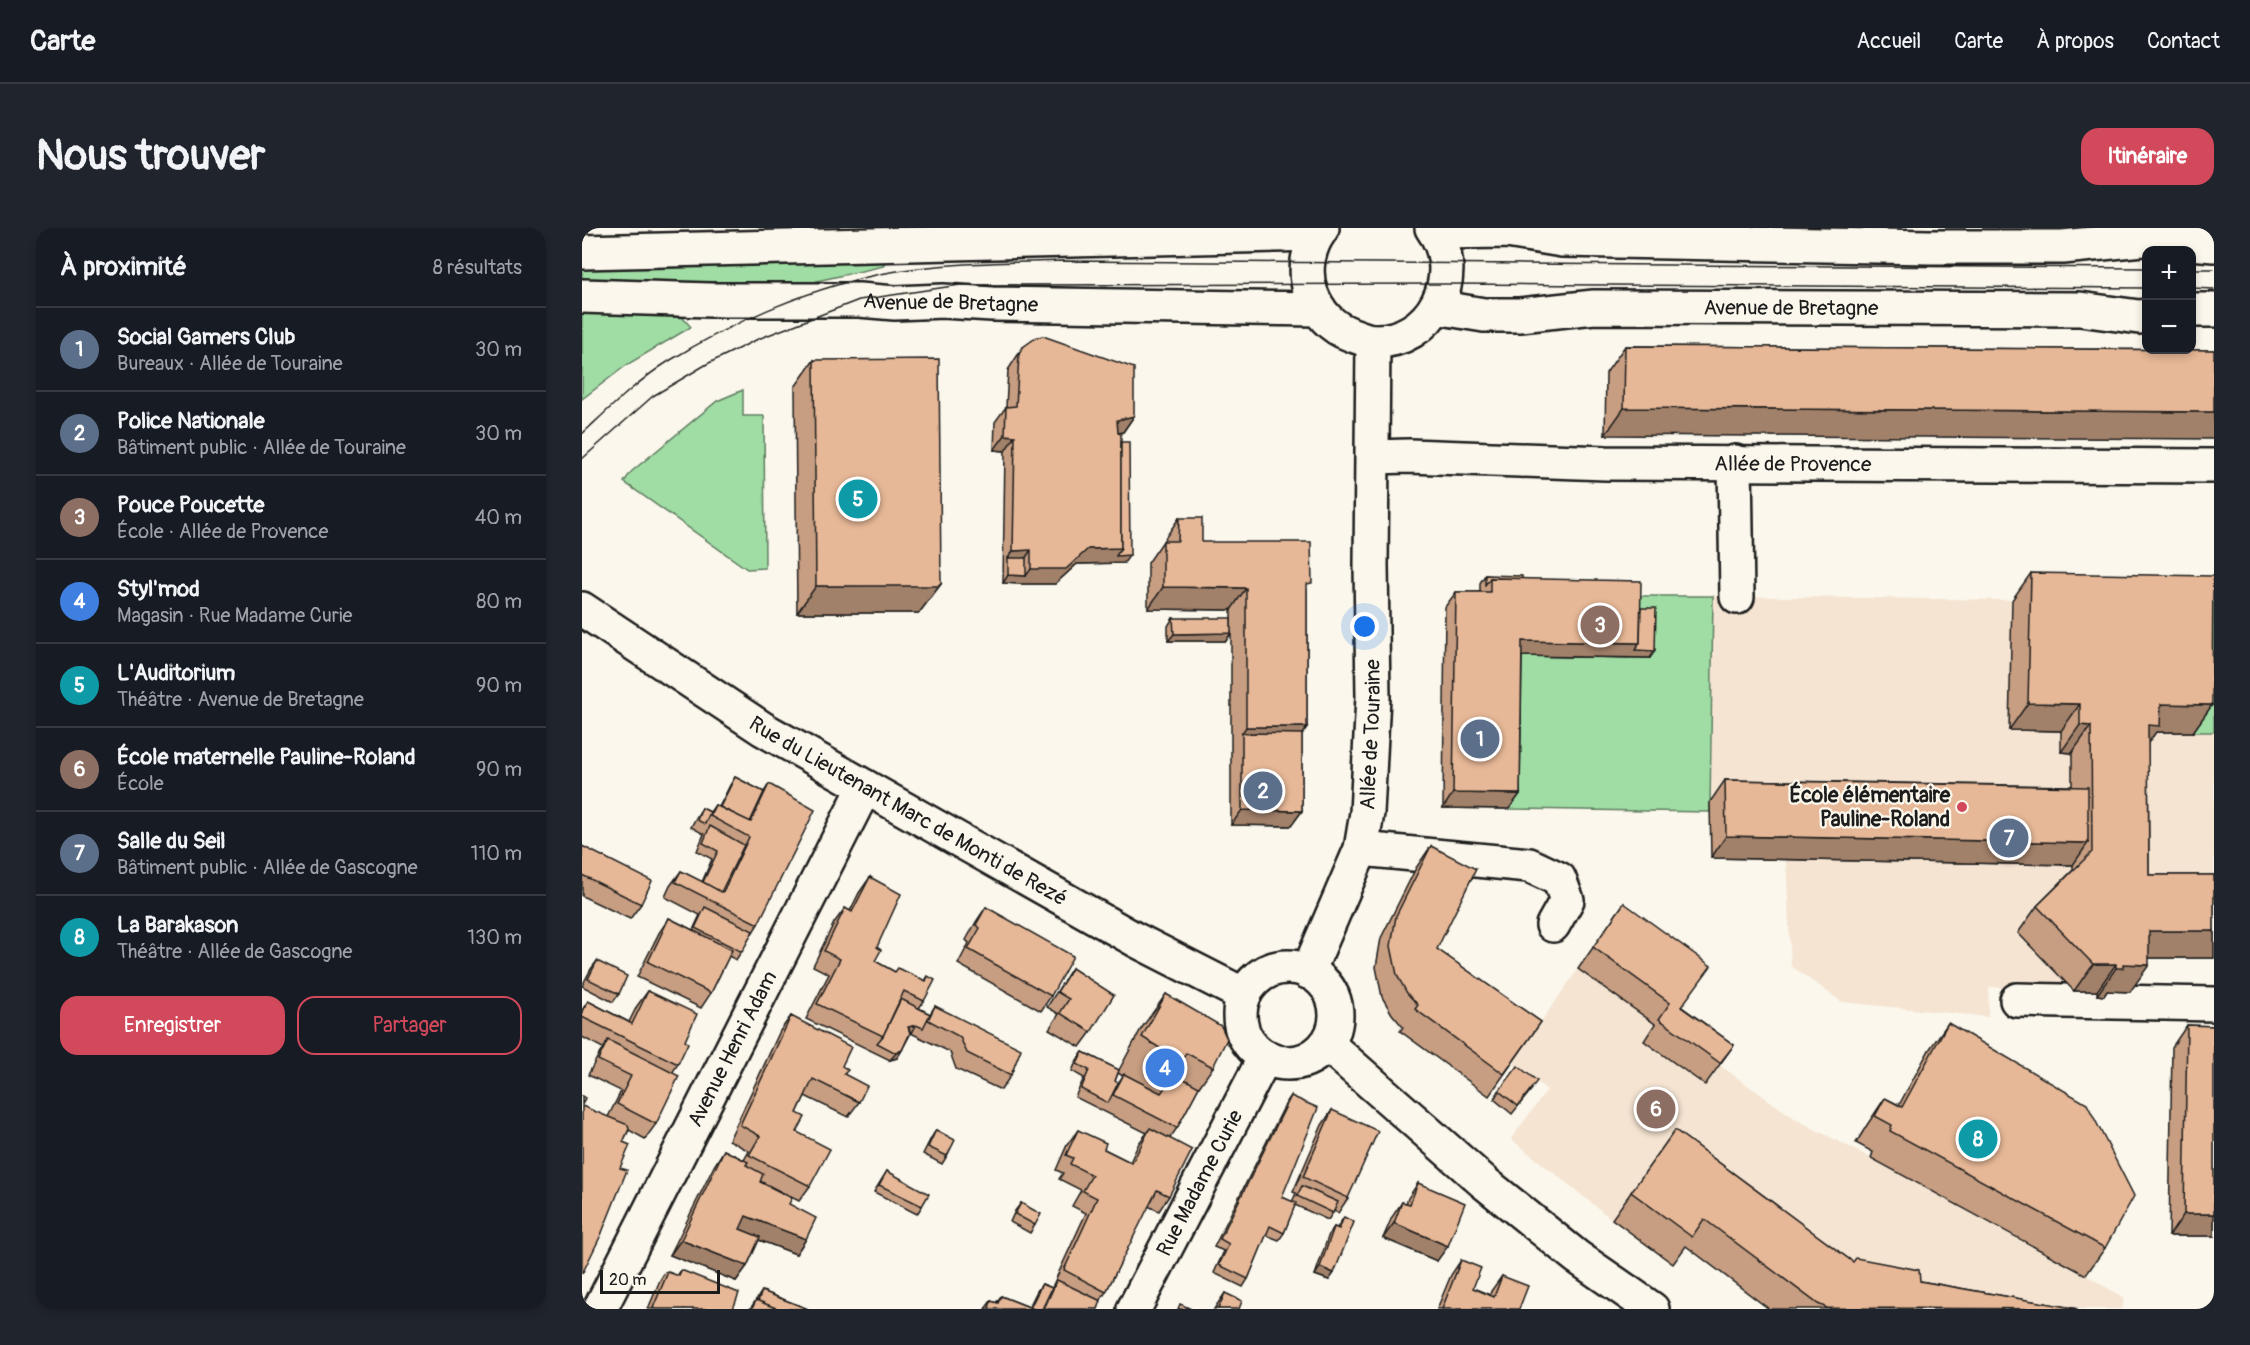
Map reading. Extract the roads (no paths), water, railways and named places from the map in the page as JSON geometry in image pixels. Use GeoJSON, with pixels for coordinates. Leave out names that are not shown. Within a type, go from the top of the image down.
{"type":"FeatureCollection","features":[{"type":"Feature","properties":{"kind":"street"},"geometry":{"type":"LineString","coordinates":[[582,252],[1320,231],[1309,257],[1307,273],[1308,284],[1319,309],[1340,329],[1373,340],[1390,339],[1408,333],[1425,322],[1436,307],[1445,285],[1447,269],[1442,247],[1433,230],[1507,231],[1562,240],[2063,237],[2142,239],[2214,245]]}},
{"type":"Feature","properties":{"kind":"street","name":"Avenue de Bretagne"},"geometry":{"type":"LineString","coordinates":[[582,296],[1319,309]]}},
{"type":"Feature","properties":{"kind":"street","name":"Avenue de Bretagne"},"geometry":{"type":"LineString","coordinates":[[1436,307],[1484,315],[1520,315],[1594,307],[1771,307],[2080,309],[2142,316]]}},
{"type":"Feature","properties":{"kind":"street"},"geometry":{"type":"LineString","coordinates":[[2196,310],[2214,310]]}},
{"type":"Feature","properties":{"kind":"street","name":"Allée de Touraine"},"geometry":{"type":"LineString","coordinates":[[1308,972],[1361,849],[1371,778],[1373,340]]}},
{"type":"Feature","properties":{"kind":"street","name":"Allée de Provence"},"geometry":{"type":"LineString","coordinates":[[1373,457],[1409,456],[1606,463],[2214,466]]}},
{"type":"Feature","properties":{"kind":"street"},"geometry":{"type":"LineString","coordinates":[[1735,462],[1737,597]]}},
{"type":"Feature","properties":{"kind":"street","name":"Rue du Lieutenant Marc de Monti de Rezé"},"geometry":{"type":"LineString","coordinates":[[582,609],[763,729],[1136,940],[1244,995]]}},
{"type":"Feature","properties":{"kind":"street","name":"Avenue Henri Adam"},"geometry":{"type":"LineString","coordinates":[[600,1309],[865,788]]}},
{"type":"Feature","properties":{"kind":"street"},"geometry":{"type":"LineString","coordinates":[[1361,849],[1529,865],[1559,879],[1567,900],[1554,925]]}},
{"type":"Feature","properties":{"kind":"street"},"geometry":{"type":"LineString","coordinates":[[1294,967],[1308,972],[1320,979],[1329,990],[1335,1003],[1334,1031],[1327,1044],[1305,1060],[1292,1063],[1278,1062],[1265,1057],[1254,1049],[1245,1037],[1241,1023],[1244,995],[1252,982],[1278,968],[1294,967]]}},
{"type":"Feature","properties":{"kind":"street"},"geometry":{"type":"LineString","coordinates":[[2017,1000],[2214,1004]]}},
{"type":"Feature","properties":{"kind":"street"},"geometry":{"type":"LineString","coordinates":[[1327,1044],[1494,1190],[1577,1257],[1652,1309]]}},
{"type":"Feature","properties":{"kind":"street","name":"Rue Madame Curie"},"geometry":{"type":"LineString","coordinates":[[1134,1309],[1265,1057]]}},
{"type":"Feature","properties":{"kind":"tram line"},"geometry":{"type":"LineString","coordinates":[[582,434],[657,369],[695,346],[748,319],[776,306],[833,286],[891,272],[934,266],[1063,261],[2142,268]]}},
{"type":"Feature","properties":{"kind":"tram line"},"geometry":{"type":"LineString","coordinates":[[2196,269],[2214,269]]}},
{"type":"Feature","properties":{"kind":"tram line"},"geometry":{"type":"LineString","coordinates":[[582,459],[653,396],[707,364],[758,339],[859,300],[960,285],[1445,284],[2142,288]]}},
{"type":"Feature","properties":{"kind":"tram line"},"geometry":{"type":"LineString","coordinates":[[2196,288],[2214,289]]}},
{"type":"Feature","properties":{"kind":"place","name":"L'Auditorium"},"geometry":{"type":"Point","coordinates":[858,499]}},
{"type":"Feature","properties":{"kind":"place","name":"Pouce Poucette"},"geometry":{"type":"Point","coordinates":[1600,625]}},
{"type":"Feature","properties":{"kind":"place","name":"Social Gamers Club"},"geometry":{"type":"Point","coordinates":[1480,739]}},
{"type":"Feature","properties":{"kind":"place","name":"Police Nationale"},"geometry":{"type":"Point","coordinates":[1263,791]}},
{"type":"Feature","properties":{"kind":"place","name":"École élémentaire Pauline-Roland"},"geometry":{"type":"Point","coordinates":[1962,807]}},
{"type":"Feature","properties":{"kind":"place","name":"Salle du Seil"},"geometry":{"type":"Point","coordinates":[2009,838]}},
{"type":"Feature","properties":{"kind":"place","name":"Styl'mod"},"geometry":{"type":"Point","coordinates":[1165,1068]}},
{"type":"Feature","properties":{"kind":"place","name":"École maternelle Pauline-Roland"},"geometry":{"type":"Point","coordinates":[1656,1109]}},
{"type":"Feature","properties":{"kind":"place","name":"La Barakason"},"geometry":{"type":"Point","coordinates":[1978,1139]}}]}
